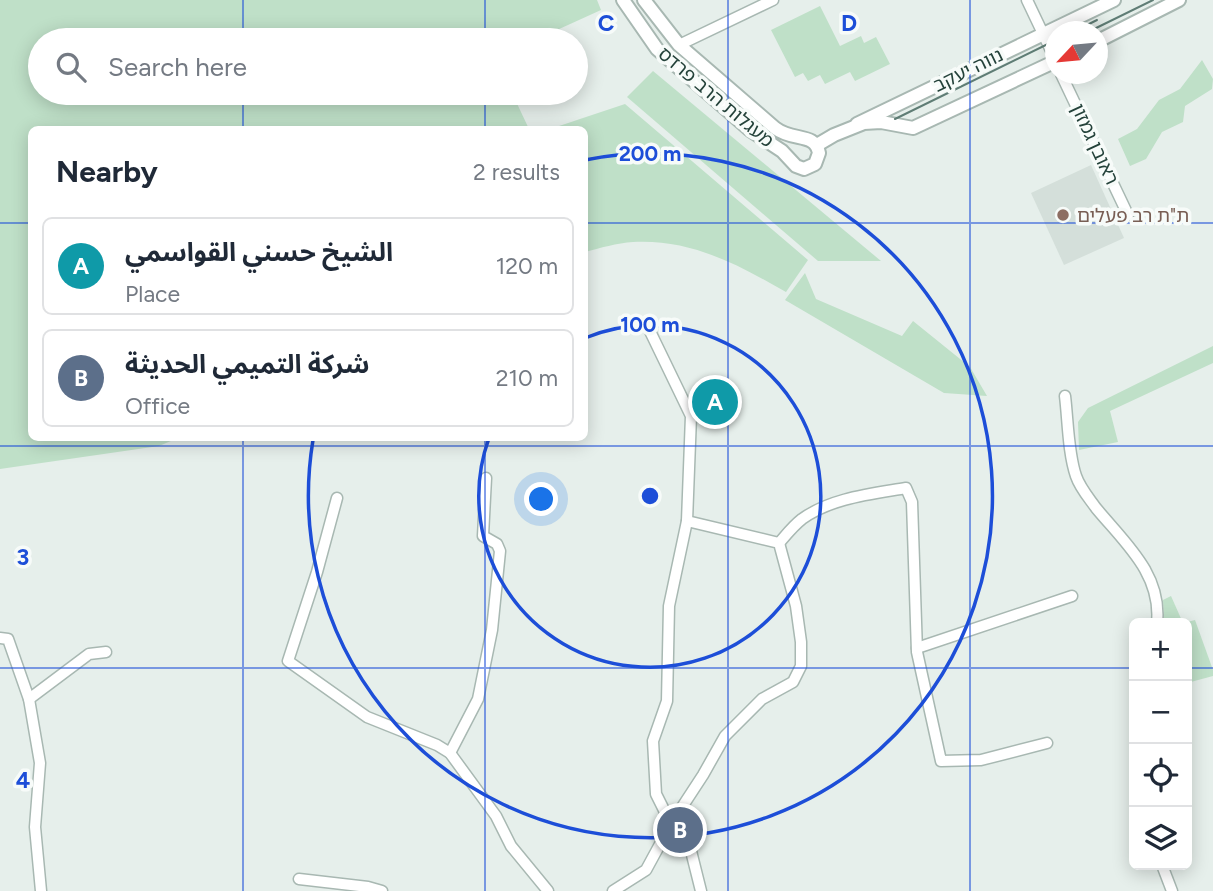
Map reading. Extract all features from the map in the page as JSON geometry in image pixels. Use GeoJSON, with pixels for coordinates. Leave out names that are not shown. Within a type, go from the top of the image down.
{"type":"FeatureCollection","features":[{"type":"Feature","properties":{"kind":"street","name":"מעגלות הרב פרדס"},"geometry":{"type":"LineString","coordinates":[[623,0],[661,53],[750,130],[789,157]]}},
{"type":"Feature","properties":{"kind":"street","name":"מעגלות הרב פרדס"},"geometry":{"type":"LineString","coordinates":[[644,0],[679,45],[775,128],[799,139]]}},
{"type":"Feature","properties":{"kind":"street"},"geometry":{"type":"LineString","coordinates":[[679,45],[772,0]]}},
{"type":"Feature","properties":{"kind":"street"},"geometry":{"type":"LineString","coordinates":[[1027,0],[1045,39]]}},
{"type":"Feature","properties":{"kind":"street","name":"נווה יעקב"},"geometry":{"type":"LineString","coordinates":[[817,145],[1114,0]]}},
{"type":"Feature","properties":{"kind":"street"},"geometry":{"type":"LineString","coordinates":[[1108,36],[1179,0]]}},
{"type":"Feature","properties":{"kind":"street"},"geometry":{"type":"LineString","coordinates":[[857,124],[875,122],[913,128],[1045,66]]}},
{"type":"Feature","properties":{"kind":"street","name":"ראובן גמזון"},"geometry":{"type":"LineString","coordinates":[[1066,84],[1128,215]]}},
{"type":"Feature","properties":{"kind":"street"},"geometry":{"type":"LineString","coordinates":[[799,139],[811,140],[817,145],[819,157],[812,167],[804,169],[796,166],[789,157],[790,148],[799,139]]}},
{"type":"Feature","properties":{"kind":"street"},"geometry":{"type":"LineString","coordinates":[[647,325],[691,416],[687,520],[669,606],[667,701],[653,741],[656,794],[671,824],[686,831],[701,891]]}},
{"type":"Feature","properties":{"kind":"street"},"geometry":{"type":"LineString","coordinates":[[1065,396],[1076,476],[1085,494],[1143,562],[1153,585],[1157,618]]}},
{"type":"Feature","properties":{"kind":"street"},"geometry":{"type":"LineString","coordinates":[[450,753],[478,699],[492,630],[500,551],[497,544],[483,536],[486,478]]}},
{"type":"Feature","properties":{"kind":"street"},"geometry":{"type":"LineString","coordinates":[[779,543],[799,521],[817,509],[857,497],[906,488],[912,502],[917,648],[941,761],[981,760],[1047,743]]}},
{"type":"Feature","properties":{"kind":"street"},"geometry":{"type":"LineString","coordinates":[[337,498],[317,572],[288,661],[367,717],[437,745],[450,753],[496,816],[511,846],[548,891]]}},
{"type":"Feature","properties":{"kind":"street"},"geometry":{"type":"LineString","coordinates":[[687,520],[779,543]]}},
{"type":"Feature","properties":{"kind":"street"},"geometry":{"type":"LineString","coordinates":[[613,891],[646,870],[725,736],[762,699],[793,682],[801,666],[796,606],[779,543]]}},
{"type":"Feature","properties":{"kind":"street"},"geometry":{"type":"LineString","coordinates":[[917,648],[1072,596]]}},
{"type":"Feature","properties":{"kind":"street"},"geometry":{"type":"LineString","coordinates":[[0,638],[8,639],[29,699],[40,762],[35,827],[41,891]]}},
{"type":"Feature","properties":{"kind":"street"},"geometry":{"type":"LineString","coordinates":[[29,699],[89,654],[106,652]]}},
{"type":"Feature","properties":{"kind":"street"},"geometry":{"type":"LineString","coordinates":[[1164,870],[1172,891]]}},
{"type":"Feature","properties":{"kind":"street"},"geometry":{"type":"LineString","coordinates":[[299,879],[382,891]]}},
{"type":"Feature","properties":{"kind":"shaded area"},"geometry":{"type":"Polygon","coordinates":[[[1091,165],[1124,238],[1064,265],[1031,193],[1091,165]]]}},
{"type":"Feature","properties":{"kind":"green space"},"geometry":{"type":"Polygon","coordinates":[[[0,0],[597,0],[601,10],[561,28],[28,28],[28,105],[518,105],[528,126],[28,126],[28,441],[171,441],[159,446],[0,469],[0,0]]]}},
{"type":"Feature","properties":{"kind":"green space"},"geometry":{"type":"Polygon","coordinates":[[[820,6],[840,46],[861,36],[864,43],[876,37],[890,64],[855,81],[850,72],[825,84],[820,75],[808,81],[803,73],[795,77],[771,30],[820,6]]]}},
{"type":"Feature","properties":{"kind":"green space"},"geometry":{"type":"Polygon","coordinates":[[[1202,60],[1213,79],[1212,89],[1185,106],[1183,122],[1162,132],[1146,159],[1130,166],[1118,139],[1137,129],[1159,100],[1180,89],[1202,60]]]}},
{"type":"Feature","properties":{"kind":"green space"},"geometry":{"type":"Polygon","coordinates":[[[653,71],[881,261],[818,261],[627,97],[653,71]]]}},
{"type":"Feature","properties":{"kind":"green space"},"geometry":{"type":"Polygon","coordinates":[[[625,104],[808,260],[786,292],[731,263],[694,249],[654,242],[633,242],[588,251],[588,126],[559,126],[625,104]]]}},
{"type":"Feature","properties":{"kind":"green space"},"geometry":{"type":"Polygon","coordinates":[[[805,273],[816,299],[902,336],[913,321],[970,367],[987,396],[944,393],[785,300],[805,273]]]}},
{"type":"Feature","properties":{"kind":"green space"},"geometry":{"type":"Polygon","coordinates":[[[1213,346],[1213,363],[1110,411],[1118,442],[1079,450],[1078,422],[1088,408],[1213,346]]]}},
{"type":"Feature","properties":{"kind":"green space"},"geometry":{"type":"Polygon","coordinates":[[[1171,596],[1181,618],[1164,618],[1163,600],[1171,596]]]}},
{"type":"Feature","properties":{"kind":"green space"},"geometry":{"type":"Polygon","coordinates":[[[1195,620],[1213,676],[1192,682],[1192,621],[1195,620]]]}},
{"type":"Feature","properties":{"kind":"tram line"},"geometry":{"type":"LineString","coordinates":[[1108,22],[1153,0]]}},
{"type":"Feature","properties":{"kind":"tram line"},"geometry":{"type":"LineString","coordinates":[[895,119],[1045,45]]}},
{"type":"Feature","properties":{"kind":"place","name":"ת\"ת רב פעלים"},"geometry":{"type":"Point","coordinates":[1063,215]}},
{"type":"Feature","properties":{"kind":"place","name":"الشيخ حسني القواسمي"},"geometry":{"type":"Point","coordinates":[715,402]}},
{"type":"Feature","properties":{"kind":"place","name":"شركة التميمي الحديثة"},"geometry":{"type":"Point","coordinates":[680,830]}}]}
